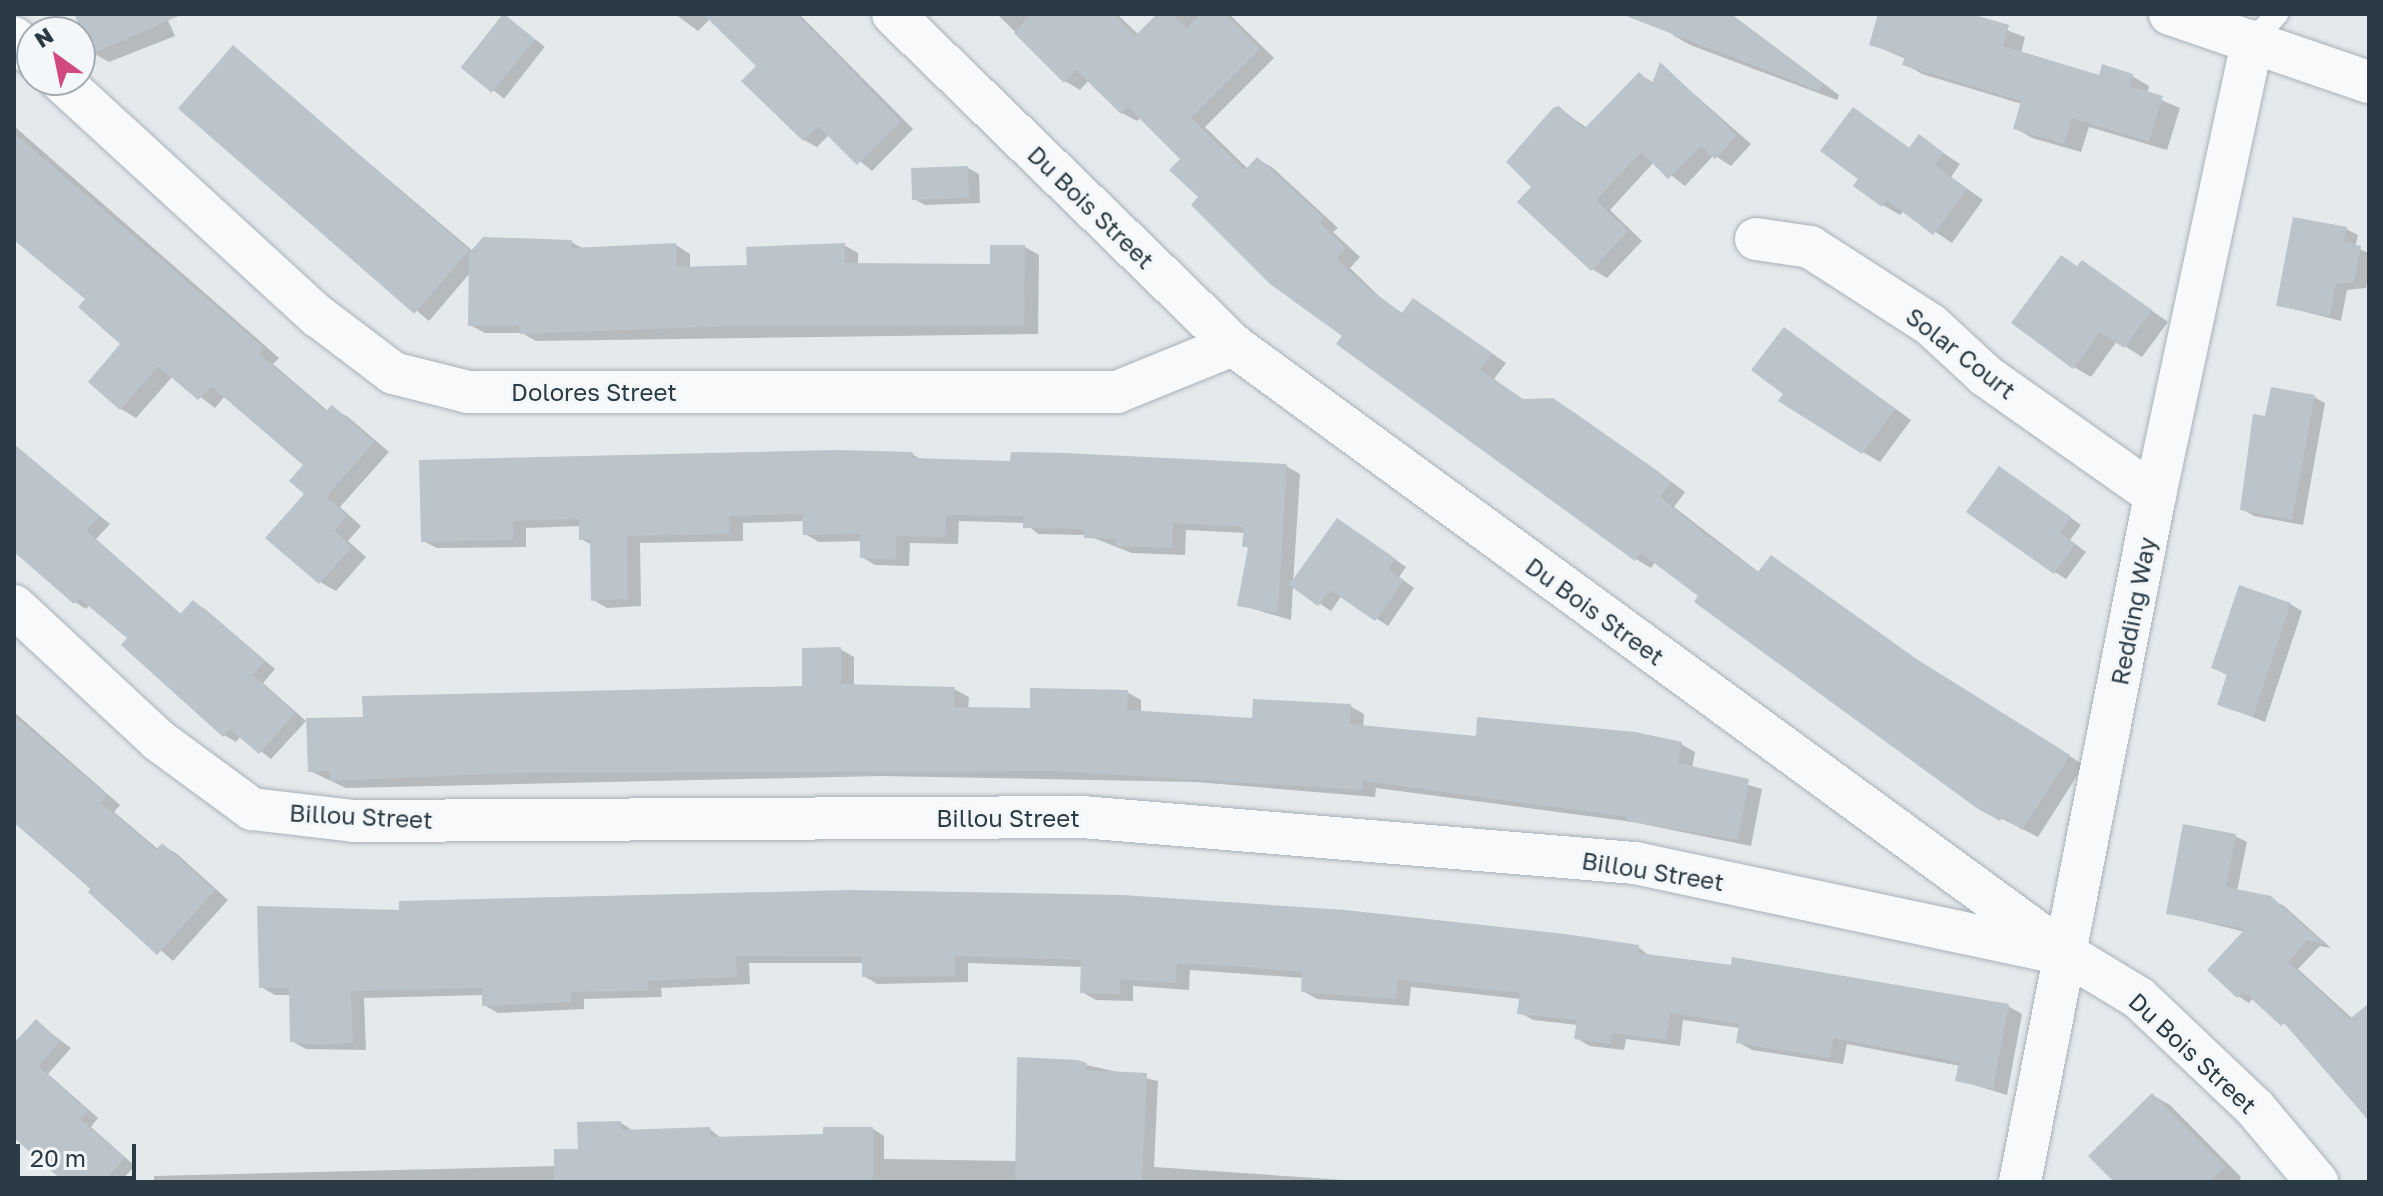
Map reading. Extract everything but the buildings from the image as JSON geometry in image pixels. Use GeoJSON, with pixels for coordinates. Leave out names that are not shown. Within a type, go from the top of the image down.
{"type":"FeatureCollection","features":[{"type":"Feature","properties":{"kind":"street","name":"Du Bois Street"},"geometry":{"type":"LineString","coordinates":[[893,14],[1233,345],[2068,955],[2139,998],[2255,1108],[2317,1182]]}},
{"type":"Feature","properties":{"kind":"street"},"geometry":{"type":"LineString","coordinates":[[2170,14],[2264,28],[2369,82]]}},
{"type":"Feature","properties":{"kind":"street","name":"Redding Way"},"geometry":{"type":"LineString","coordinates":[[2020,1182],[2068,955],[2155,495],[2264,28]]}},
{"type":"Feature","properties":{"kind":"street","name":"Dolores Street"},"geometry":{"type":"LineString","coordinates":[[77,96],[318,316],[393,373],[468,392],[1117,392],[1233,345]]}},
{"type":"Feature","properties":{"kind":"street","name":"Solar Court"},"geometry":{"type":"LineString","coordinates":[[1756,239],[1810,247],[1822,254],[1931,325],[1986,376],[2155,495]]}},
{"type":"Feature","properties":{"kind":"street","name":"Billou Street"},"geometry":{"type":"LineString","coordinates":[[14,606],[158,740],[252,809],[354,821],[1082,817],[1635,863],[2068,955]]}}]}
